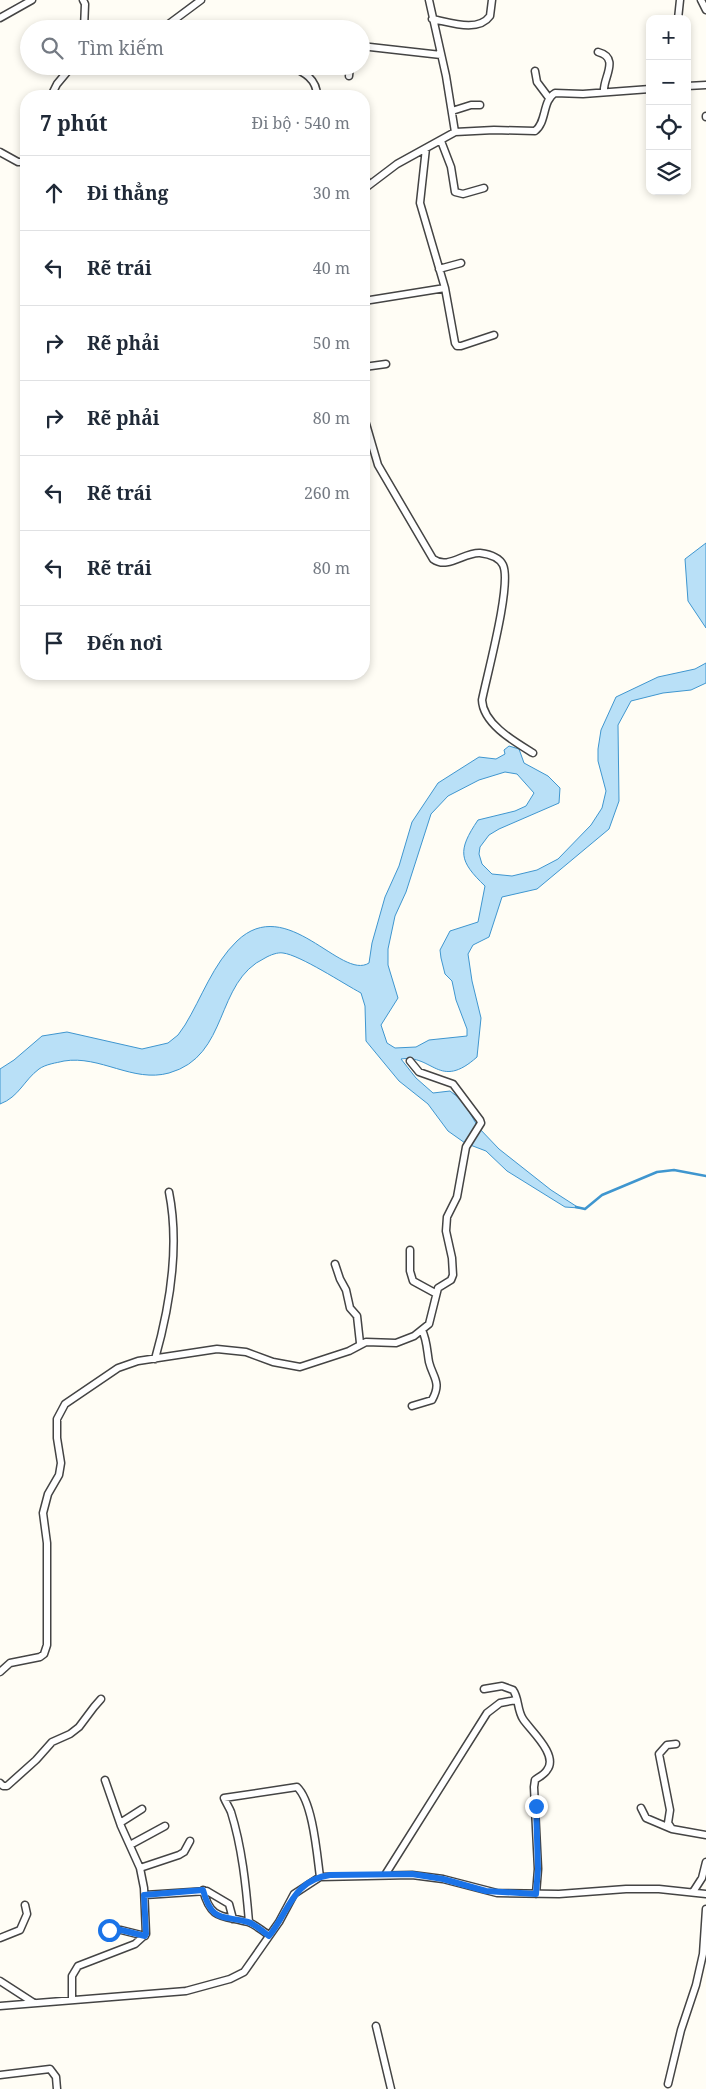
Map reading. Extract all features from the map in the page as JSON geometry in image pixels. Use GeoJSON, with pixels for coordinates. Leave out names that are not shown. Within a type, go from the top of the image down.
{"type":"FeatureCollection","features":[{"type":"Feature","properties":{"kind":"street"},"geometry":{"type":"LineString","coordinates":[[0,18],[32,0]]}},
{"type":"Feature","properties":{"kind":"street"},"geometry":{"type":"LineString","coordinates":[[83,0],[85,4],[84,20]]}},
{"type":"Feature","properties":{"kind":"street"},"geometry":{"type":"LineString","coordinates":[[174,20],[201,0]]}},
{"type":"Feature","properties":{"kind":"street"},"geometry":{"type":"LineString","coordinates":[[429,0],[456,132]]}},
{"type":"Feature","properties":{"kind":"street"},"geometry":{"type":"LineString","coordinates":[[432,19],[472,25],[481,24],[490,16],[492,0]]}},
{"type":"Feature","properties":{"kind":"street"},"geometry":{"type":"LineString","coordinates":[[678,15],[680,0]]}},
{"type":"Feature","properties":{"kind":"street"},"geometry":{"type":"LineString","coordinates":[[701,0],[706,10]]}},
{"type":"Feature","properties":{"kind":"street"},"geometry":{"type":"LineString","coordinates":[[370,47],[441,55]]}},
{"type":"Feature","properties":{"kind":"street"},"geometry":{"type":"LineString","coordinates":[[598,52],[608,58],[609,71],[604,92]]}},
{"type":"Feature","properties":{"kind":"street"},"geometry":{"type":"LineString","coordinates":[[535,70],[540,87],[549,98]]}},
{"type":"Feature","properties":{"kind":"street"},"geometry":{"type":"LineString","coordinates":[[54,90],[64,75]]}},
{"type":"Feature","properties":{"kind":"street"},"geometry":{"type":"LineString","coordinates":[[306,75],[316,86],[316,90]]}},
{"type":"Feature","properties":{"kind":"street"},"geometry":{"type":"LineString","coordinates":[[691,86],[706,85]]}},
{"type":"Feature","properties":{"kind":"street"},"geometry":{"type":"LineString","coordinates":[[370,184],[397,164],[456,132],[535,131],[541,124],[549,98],[555,93],[646,89]]}},
{"type":"Feature","properties":{"kind":"street"},"geometry":{"type":"LineString","coordinates":[[452,111],[480,105]]}},
{"type":"Feature","properties":{"kind":"street"},"geometry":{"type":"LineString","coordinates":[[441,141],[451,167],[455,192],[463,194],[484,188]]}},
{"type":"Feature","properties":{"kind":"street"},"geometry":{"type":"LineString","coordinates":[[426,148],[420,203],[445,288],[453,335],[457,346],[494,335]]}},
{"type":"Feature","properties":{"kind":"street"},"geometry":{"type":"LineString","coordinates":[[0,152],[20,162]]}},
{"type":"Feature","properties":{"kind":"street"},"geometry":{"type":"LineString","coordinates":[[439,269],[461,263]]}},
{"type":"Feature","properties":{"kind":"street"},"geometry":{"type":"LineString","coordinates":[[370,300],[445,288]]}},
{"type":"Feature","properties":{"kind":"street"},"geometry":{"type":"LineString","coordinates":[[370,366],[386,364]]}},
{"type":"Feature","properties":{"kind":"street"},"geometry":{"type":"LineString","coordinates":[[370,438],[378,465],[433,560],[446,563],[473,553],[482,553],[494,556],[502,564],[505,574],[502,602],[482,700],[482,709],[509,739],[533,753]]}},
{"type":"Feature","properties":{"kind":"street"},"geometry":{"type":"LineString","coordinates":[[0,1672],[10,1663],[40,1657],[44,1654],[46,1645],[47,1543],[43,1513],[48,1494],[59,1475],[61,1463],[56,1428],[60,1411],[72,1398],[118,1368],[138,1361],[217,1349],[246,1352],[273,1362],[300,1366],[349,1351],[360,1343],[402,1342],[429,1324],[435,1293],[438,1288],[451,1280],[453,1275],[446,1224],[447,1217],[457,1197],[466,1147],[480,1123],[478,1115],[453,1084],[419,1072],[410,1061]]}},
{"type":"Feature","properties":{"kind":"street"},"geometry":{"type":"LineString","coordinates":[[155,1359],[165,1327],[174,1249],[174,1224],[168,1192]]}},
{"type":"Feature","properties":{"kind":"street"},"geometry":{"type":"LineString","coordinates":[[410,1250],[410,1271],[413,1281],[435,1293]]}},
{"type":"Feature","properties":{"kind":"street"},"geometry":{"type":"LineString","coordinates":[[335,1264],[346,1290],[350,1308],[357,1316],[360,1343]]}},
{"type":"Feature","properties":{"kind":"street"},"geometry":{"type":"LineString","coordinates":[[412,1406],[432,1400],[437,1387],[437,1379],[429,1364],[426,1338],[422,1330]]}},
{"type":"Feature","properties":{"kind":"street"},"geometry":{"type":"LineString","coordinates":[[484,1688],[497,1686],[510,1688],[515,1692],[522,1718],[545,1746],[549,1766],[535,1780],[534,1787],[538,1869],[536,1894]]}},
{"type":"Feature","properties":{"kind":"street"},"geometry":{"type":"LineString","coordinates":[[0,1783],[3,1786],[7,1786],[36,1760],[52,1742],[73,1733],[101,1699]]}},
{"type":"Feature","properties":{"kind":"street"},"geometry":{"type":"LineString","coordinates":[[384,1875],[487,1713],[492,1707],[500,1703],[516,1700]]}},
{"type":"Feature","properties":{"kind":"street"},"geometry":{"type":"LineString","coordinates":[[672,1829],[668,1823],[670,1810],[659,1754],[667,1746],[676,1744]]}},
{"type":"Feature","properties":{"kind":"street"},"geometry":{"type":"LineString","coordinates":[[72,2000],[72,1976],[78,1966],[135,1944],[146,1934],[144,1895],[140,1868],[120,1823],[105,1780]]}},
{"type":"Feature","properties":{"kind":"street"},"geometry":{"type":"LineString","coordinates":[[248,1922],[247,1893],[239,1847],[230,1810],[224,1798],[297,1787],[301,1790],[308,1809],[320,1877]]}},
{"type":"Feature","properties":{"kind":"street"},"geometry":{"type":"LineString","coordinates":[[642,1808],[646,1818],[672,1829],[706,1835]]}},
{"type":"Feature","properties":{"kind":"street"},"geometry":{"type":"LineString","coordinates":[[120,1823],[142,1809]]}},
{"type":"Feature","properties":{"kind":"street"},"geometry":{"type":"LineString","coordinates":[[130,1845],[165,1826]]}},
{"type":"Feature","properties":{"kind":"street"},"geometry":{"type":"LineString","coordinates":[[140,1868],[179,1855],[184,1852],[190,1841]]}},
{"type":"Feature","properties":{"kind":"street"},"geometry":{"type":"LineString","coordinates":[[693,1892],[702,1878],[706,1862]]}},
{"type":"Feature","properties":{"kind":"street"},"geometry":{"type":"LineString","coordinates":[[0,2006],[186,1991],[220,1983],[244,1972],[279,1922],[294,1894],[320,1877],[426,1876],[486,1891],[536,1894],[626,1889],[706,1894]]}},
{"type":"Feature","properties":{"kind":"street"},"geometry":{"type":"LineString","coordinates":[[203,1890],[213,1913],[223,1918],[248,1922],[269,1936]]}},
{"type":"Feature","properties":{"kind":"street"},"geometry":{"type":"LineString","coordinates":[[144,1895],[207,1891],[229,1904],[233,1919]]}},
{"type":"Feature","properties":{"kind":"street"},"geometry":{"type":"LineString","coordinates":[[0,1938],[20,1930],[27,1914],[25,1905]]}},
{"type":"Feature","properties":{"kind":"street"},"geometry":{"type":"LineString","coordinates":[[668,2084],[677,2055],[681,2030],[704,1954],[706,1910]]}},
{"type":"Feature","properties":{"kind":"street"},"geometry":{"type":"LineString","coordinates":[[109,1930],[121,1930],[145,1936]]}},
{"type":"Feature","properties":{"kind":"street"},"geometry":{"type":"LineString","coordinates":[[0,1981],[34,2003]]}},
{"type":"Feature","properties":{"kind":"street"},"geometry":{"type":"LineString","coordinates":[[376,2026],[391,2089]]}},
{"type":"Feature","properties":{"kind":"street"},"geometry":{"type":"LineString","coordinates":[[0,2075],[50,2069],[56,2077],[58,2089]]}},
{"type":"Feature","properties":{"kind":"water"},"geometry":{"type":"Polygon","coordinates":[[[706,543],[706,628],[688,601],[685,559],[706,543]]]}},
{"type":"Feature","properties":{"kind":"water"},"geometry":{"type":"Polygon","coordinates":[[[706,663],[706,683],[691,690],[663,693],[631,701],[618,725],[619,801],[609,829],[537,889],[502,897],[489,937],[473,945],[468,954],[481,1018],[477,1057],[464,1067],[454,1071],[437,1069],[421,1061],[401,1059],[416,1078],[433,1093],[450,1091],[463,1101],[478,1127],[499,1149],[551,1190],[579,1208],[565,1207],[507,1171],[486,1151],[465,1143],[448,1131],[428,1104],[399,1081],[366,1041],[365,1006],[361,993],[311,964],[283,953],[269,956],[249,969],[237,984],[228,1000],[213,1035],[203,1051],[189,1064],[169,1073],[156,1075],[129,1072],[91,1062],[64,1061],[39,1069],[17,1093],[0,1104],[0,1069],[14,1060],[42,1036],[67,1032],[142,1049],[168,1043],[178,1035],[185,1025],[221,960],[237,941],[256,929],[275,927],[293,932],[344,960],[357,965],[369,963],[372,943],[385,897],[399,866],[412,822],[438,783],[479,757],[496,759],[505,754],[504,750],[509,746],[519,749],[524,763],[548,776],[560,788],[559,803],[489,835],[480,847],[479,854],[482,864],[492,874],[512,876],[537,870],[558,859],[591,825],[602,808],[606,791],[598,761],[598,749],[601,730],[616,697],[658,677],[695,669],[706,663]],[[505,772],[479,780],[448,796],[431,814],[406,892],[395,916],[388,949],[388,965],[398,998],[381,1025],[387,1043],[395,1048],[416,1047],[429,1040],[467,1036],[467,1029],[456,1000],[452,981],[445,974],[440,950],[450,931],[478,922],[485,886],[466,862],[464,848],[478,820],[515,811],[526,806],[534,793],[517,774],[505,772]]]}},
{"type":"Feature","properties":{"kind":"waterway"},"geometry":{"type":"LineString","coordinates":[[576,1207],[585,1209],[602,1195],[657,1172],[674,1170],[706,1176]]}},
{"type":"Feature","properties":{"kind":"route"},"geometry":{"type":"LineString","coordinates":[[109,1930],[121,1930],[145,1936],[144,1895],[203,1890],[213,1913],[223,1918],[248,1922],[269,1936],[294,1894],[304,1885],[320,1877],[330,1875],[412,1874],[443,1879],[497,1893],[536,1894],[538,1869],[536,1806]]}}]}
